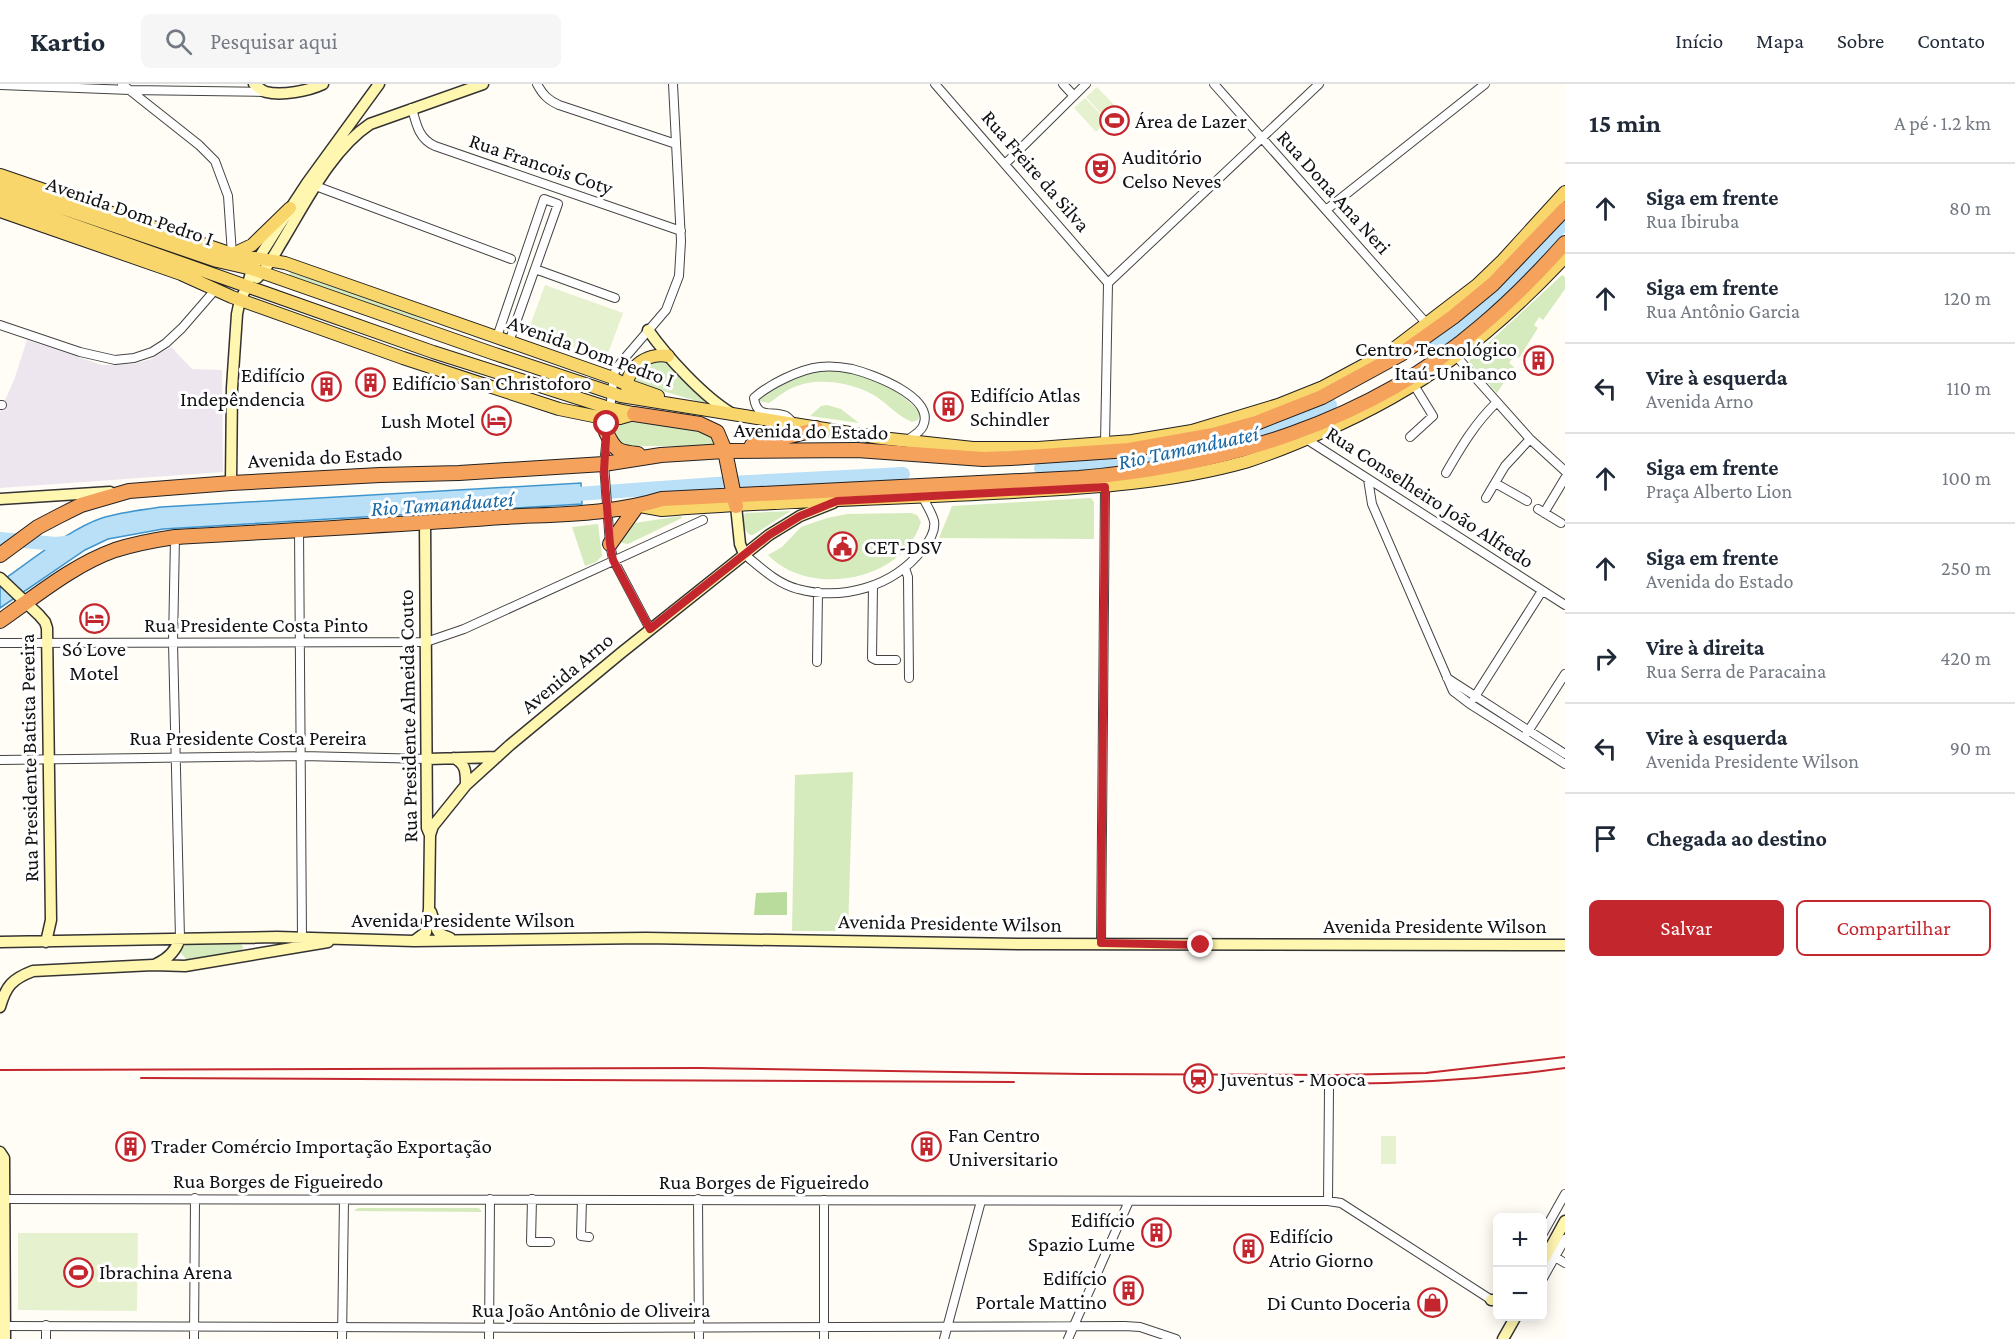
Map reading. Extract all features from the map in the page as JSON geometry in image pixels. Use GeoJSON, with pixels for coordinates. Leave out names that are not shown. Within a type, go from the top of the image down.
{"type":"FeatureCollection","features":[{"type":"Feature","properties":{"kind":"highway","name":"Avenida do Estado"},"geometry":{"type":"LineString","coordinates":[[1,555],[38,527],[81,505],[129,491],[380,475],[604,467],[661,455],[744,450],[857,450],[972,458],[1011,458],[1148,448],[1213,435],[1256,423],[1322,397],[1366,374],[1422,339],[1493,284],[1565,209]]}},
{"type":"Feature","properties":{"kind":"highway"},"geometry":{"type":"LineString","coordinates":[[0,621],[23,602],[102,556],[135,545],[175,537],[425,523],[638,506],[662,500],[735,501],[1124,474],[1245,449],[1338,415],[1402,382],[1480,327],[1524,287],[1565,243]]}},
{"type":"Feature","properties":{"kind":"highway"},"geometry":{"type":"LineString","coordinates":[[634,414],[700,424],[711,428],[719,436],[725,451],[735,501]]}},
{"type":"Feature","properties":{"kind":"highway"},"geometry":{"type":"LineString","coordinates":[[608,420],[613,446],[623,453],[661,455]]}},
{"type":"Feature","properties":{"kind":"highway"},"geometry":{"type":"LineString","coordinates":[[744,450],[751,445],[816,428]]}},
{"type":"Feature","properties":{"kind":"highway"},"geometry":{"type":"LineString","coordinates":[[610,544],[638,506]]}},
{"type":"Feature","properties":{"kind":"main road"},"geometry":{"type":"LineString","coordinates":[[254,84],[265,92],[296,92],[323,84]]}},
{"type":"Feature","properties":{"kind":"main road"},"geometry":{"type":"LineString","coordinates":[[231,483],[232,388],[240,300],[311,185],[379,84]]}},
{"type":"Feature","properties":{"kind":"main road"},"geometry":{"type":"LineString","coordinates":[[217,261],[252,245],[290,208],[355,135],[370,124],[483,84]]}},
{"type":"Feature","properties":{"kind":"main road"},"geometry":{"type":"LineString","coordinates":[[363,105],[364,118],[370,124]]}},
{"type":"Feature","properties":{"kind":"main road","name":"Avenida Dom Pedro I"},"geometry":{"type":"LineString","coordinates":[[0,175],[232,254],[285,263],[613,378],[688,408],[734,415]]}},
{"type":"Feature","properties":{"kind":"main road","name":"Avenida Dom Pedro I"},"geometry":{"type":"LineString","coordinates":[[0,187],[217,261],[257,271],[611,393],[629,386]]}},
{"type":"Feature","properties":{"kind":"main road","name":"Avenida do Estado"},"geometry":{"type":"LineString","coordinates":[[734,415],[905,441],[1001,449],[1105,443],[1192,431],[1278,405],[1323,387],[1370,363],[1428,324],[1477,285],[1565,192]]}},
{"type":"Feature","properties":{"kind":"main road","name":"Avenida Dom Pedro I"},"geometry":{"type":"LineString","coordinates":[[0,199],[455,360],[530,384],[608,420]]}},
{"type":"Feature","properties":{"kind":"main road"},"geometry":{"type":"LineString","coordinates":[[265,260],[290,208]]}},
{"type":"Feature","properties":{"kind":"main road","name":"Avenida Dom Pedro I"},"geometry":{"type":"LineString","coordinates":[[0,211],[181,274],[240,300],[404,358],[559,409],[608,420],[634,414]]}},
{"type":"Feature","properties":{"kind":"main road"},"geometry":{"type":"LineString","coordinates":[[744,554],[740,544],[735,501],[837,501],[1105,487],[1158,480],[1248,461],[1350,420],[1414,385],[1456,356],[1522,301],[1565,257]]}},
{"type":"Feature","properties":{"kind":"main road"},"geometry":{"type":"LineString","coordinates":[[419,310],[447,337]]}},
{"type":"Feature","properties":{"kind":"main road"},"geometry":{"type":"LineString","coordinates":[[648,330],[665,353],[717,403],[734,415]]}},
{"type":"Feature","properties":{"kind":"main road"},"geometry":{"type":"LineString","coordinates":[[498,355],[503,340]]}},
{"type":"Feature","properties":{"kind":"main road"},"geometry":{"type":"LineString","coordinates":[[634,414],[629,386],[630,367],[638,356],[651,349],[665,353]]}},
{"type":"Feature","properties":{"kind":"main road"},"geometry":{"type":"LineString","coordinates":[[404,358],[433,352]]}},
{"type":"Feature","properties":{"kind":"main road"},"geometry":{"type":"LineString","coordinates":[[455,360],[483,359],[498,355]]}},
{"type":"Feature","properties":{"kind":"main road"},"geometry":{"type":"LineString","coordinates":[[498,355],[530,384]]}},
{"type":"Feature","properties":{"kind":"main road"},"geometry":{"type":"LineString","coordinates":[[0,499],[129,491]]}},
{"type":"Feature","properties":{"kind":"main road","name":"Avenida Arno"},"geometry":{"type":"LineString","coordinates":[[430,836],[433,826],[466,785],[497,756],[650,629],[786,523],[837,501]]}},
{"type":"Feature","properties":{"kind":"main road","name":"Rua Presidente Almeida Couto"},"geometry":{"type":"LineString","coordinates":[[414,941],[426,932],[429,922],[430,836],[427,828],[425,523]]}},
{"type":"Feature","properties":{"kind":"main road","name":"Rua Presidente Batista Pereira"},"geometry":{"type":"LineString","coordinates":[[0,578],[45,622],[48,628],[51,920],[46,942]]}},
{"type":"Feature","properties":{"kind":"main road","name":"Rua Presidente Costa Pereira"},"geometry":{"type":"LineString","coordinates":[[428,759],[497,756]]}},
{"type":"Feature","properties":{"kind":"main road"},"geometry":{"type":"LineString","coordinates":[[453,757],[465,768],[466,785]]}},
{"type":"Feature","properties":{"kind":"main road","name":"Rua Presidente Almeida Couto"},"geometry":{"type":"LineString","coordinates":[[429,909],[440,934],[447,935],[453,940]]}},
{"type":"Feature","properties":{"kind":"main road","name":"Rua Presidente Batista Pereira"},"geometry":{"type":"LineString","coordinates":[[51,920],[58,941]]}},
{"type":"Feature","properties":{"kind":"main road","name":"Avenida Presidente Wilson"},"geometry":{"type":"LineString","coordinates":[[0,942],[302,937],[334,940],[414,941],[646,939],[1021,944],[1565,945]]}},
{"type":"Feature","properties":{"kind":"main road"},"geometry":{"type":"LineString","coordinates":[[153,965],[165,960],[174,950],[180,938]]}},
{"type":"Feature","properties":{"kind":"main road","name":"Avenida Presidente Wilson"},"geometry":{"type":"LineString","coordinates":[[0,1007],[10,982],[33,971],[153,965],[184,966],[316,945],[334,940]]}},
{"type":"Feature","properties":{"kind":"main road"},"geometry":{"type":"LineString","coordinates":[[174,950],[184,966]]}},
{"type":"Feature","properties":{"kind":"main road"},"geometry":{"type":"LineString","coordinates":[[0,1152],[4,1158],[2,1263],[4,1339]]}},
{"type":"Feature","properties":{"kind":"main road"},"geometry":{"type":"LineString","coordinates":[[1547,1257],[1565,1221]]}},
{"type":"Feature","properties":{"kind":"main road"},"geometry":{"type":"LineString","coordinates":[[1503,1339],[1514,1321]]}},
{"type":"Feature","properties":{"kind":"street"},"geometry":{"type":"LineString","coordinates":[[122,84],[200,146],[215,162],[228,196],[232,254]]}},
{"type":"Feature","properties":{"kind":"street"},"geometry":{"type":"LineString","coordinates":[[537,84],[542,94],[559,105],[676,144]]}},
{"type":"Feature","properties":{"kind":"street"},"geometry":{"type":"LineString","coordinates":[[650,629],[613,560],[606,507],[604,467],[611,393],[617,367],[666,310],[679,276],[681,231],[673,84]]}},
{"type":"Feature","properties":{"kind":"street","name":"Rua Freire da Silva"},"geometry":{"type":"LineString","coordinates":[[935,84],[1108,283]]}},
{"type":"Feature","properties":{"kind":"street"},"geometry":{"type":"LineString","coordinates":[[1063,84],[1074,96]]}},
{"type":"Feature","properties":{"kind":"street"},"geometry":{"type":"LineString","coordinates":[[1005,164],[1086,84]]}},
{"type":"Feature","properties":{"kind":"street","name":"Rua Dona Ana Neri"},"geometry":{"type":"LineString","coordinates":[[1214,84],[1428,324]]}},
{"type":"Feature","properties":{"kind":"street"},"geometry":{"type":"LineString","coordinates":[[1105,443],[1108,283],[1319,84]]}},
{"type":"Feature","properties":{"kind":"street"},"geometry":{"type":"LineString","coordinates":[[1326,210],[1485,84]]}},
{"type":"Feature","properties":{"kind":"street"},"geometry":{"type":"LineString","coordinates":[[0,85],[265,92]]}},
{"type":"Feature","properties":{"kind":"street","name":"Rua Francois Coty"},"geometry":{"type":"LineString","coordinates":[[412,108],[420,135],[428,143],[681,231]]}},
{"type":"Feature","properties":{"kind":"street"},"geometry":{"type":"LineString","coordinates":[[311,185],[511,260]]}},
{"type":"Feature","properties":{"kind":"street"},"geometry":{"type":"LineString","coordinates":[[544,199],[551,201],[558,204],[531,280],[503,340],[527,248],[544,199]]}},
{"type":"Feature","properties":{"kind":"street"},"geometry":{"type":"LineString","coordinates":[[527,248],[541,252]]}},
{"type":"Feature","properties":{"kind":"street"},"geometry":{"type":"LineString","coordinates":[[535,269],[615,298]]}},
{"type":"Feature","properties":{"kind":"street"},"geometry":{"type":"LineString","coordinates":[[518,276],[531,280]]}},
{"type":"Feature","properties":{"kind":"street"},"geometry":{"type":"LineString","coordinates":[[0,325],[80,352],[115,360],[134,358],[152,352],[166,343],[215,290]]}},
{"type":"Feature","properties":{"kind":"street"},"geometry":{"type":"LineString","coordinates":[[1456,356],[1530,439],[1565,471]]}},
{"type":"Feature","properties":{"kind":"street"},"geometry":{"type":"LineString","coordinates":[[795,424],[786,416],[761,412],[756,408],[754,398],[761,392],[804,370],[820,367],[852,369],[897,386],[920,404],[925,418],[923,427],[905,441]]}},
{"type":"Feature","properties":{"kind":"street"},"geometry":{"type":"LineString","coordinates":[[1410,437],[1434,416],[1414,385]]}},
{"type":"Feature","properties":{"kind":"street"},"geometry":{"type":"LineString","coordinates":[[1446,473],[1471,430],[1497,402]]}},
{"type":"Feature","properties":{"kind":"street","name":"Rua Conselheiro João Alfredo"},"geometry":{"type":"LineString","coordinates":[[1306,439],[1565,605]]}},
{"type":"Feature","properties":{"kind":"street"},"geometry":{"type":"LineString","coordinates":[[1486,498],[1512,458],[1530,439]]}},
{"type":"Feature","properties":{"kind":"street"},"geometry":{"type":"LineString","coordinates":[[1562,523],[1541,511],[1565,478]]}},
{"type":"Feature","properties":{"kind":"street"},"geometry":{"type":"LineString","coordinates":[[1368,479],[1372,504],[1446,678],[1456,695],[1565,764]]}},
{"type":"Feature","properties":{"kind":"street"},"geometry":{"type":"LineString","coordinates":[[1495,483],[1527,501]]}},
{"type":"Feature","properties":{"kind":"street"},"geometry":{"type":"LineString","coordinates":[[1101,943],[1105,487]]}},
{"type":"Feature","properties":{"kind":"street"},"geometry":{"type":"LineString","coordinates":[[744,554],[777,580],[796,589],[844,592],[873,586],[888,579],[915,559],[934,531],[934,522],[922,496]]}},
{"type":"Feature","properties":{"kind":"street","name":"Rua Presidente Costa Pinto"},"geometry":{"type":"LineString","coordinates":[[0,643],[426,642],[464,629],[703,520]]}},
{"type":"Feature","properties":{"kind":"street"},"geometry":{"type":"LineString","coordinates":[[299,530],[302,937]]}},
{"type":"Feature","properties":{"kind":"street"},"geometry":{"type":"LineString","coordinates":[[175,537],[173,643],[180,938]]}},
{"type":"Feature","properties":{"kind":"street"},"geometry":{"type":"LineString","coordinates":[[905,568],[908,577],[909,678]]}},
{"type":"Feature","properties":{"kind":"street"},"geometry":{"type":"LineString","coordinates":[[873,586],[872,658],[897,660]]}},
{"type":"Feature","properties":{"kind":"street"},"geometry":{"type":"LineString","coordinates":[[1470,704],[1542,591]]}},
{"type":"Feature","properties":{"kind":"street"},"geometry":{"type":"LineString","coordinates":[[818,592],[818,662]]}},
{"type":"Feature","properties":{"kind":"street"},"geometry":{"type":"LineString","coordinates":[[1524,738],[1565,674]]}},
{"type":"Feature","properties":{"kind":"street"},"geometry":{"type":"LineString","coordinates":[[1446,678],[1565,754]]}},
{"type":"Feature","properties":{"kind":"street","name":"Rua Presidente Costa Pereira"},"geometry":{"type":"LineString","coordinates":[[0,759],[302,756],[428,759]]}},
{"type":"Feature","properties":{"kind":"street"},"geometry":{"type":"LineString","coordinates":[[1328,1200],[1329,1089]]}},
{"type":"Feature","properties":{"kind":"street"},"geometry":{"type":"LineString","coordinates":[[1547,1226],[1565,1194]]}},
{"type":"Feature","properties":{"kind":"street"},"geometry":{"type":"LineString","coordinates":[[194,1339],[195,1198]]}},
{"type":"Feature","properties":{"kind":"street","name":"Rua Borges de Figueiredo"},"geometry":{"type":"LineString","coordinates":[[3,1199],[1328,1200],[1341,1203],[1493,1299]]}},
{"type":"Feature","properties":{"kind":"street"},"geometry":{"type":"LineString","coordinates":[[489,1339],[490,1199]]}},
{"type":"Feature","properties":{"kind":"street"},"geometry":{"type":"LineString","coordinates":[[532,1199],[531,1242],[550,1242]]}},
{"type":"Feature","properties":{"kind":"street"},"geometry":{"type":"LineString","coordinates":[[698,1199],[699,1339]]}},
{"type":"Feature","properties":{"kind":"street"},"geometry":{"type":"LineString","coordinates":[[342,1339],[344,1200]]}},
{"type":"Feature","properties":{"kind":"street"},"geometry":{"type":"LineString","coordinates":[[582,1200],[581,1236],[589,1237]]}},
{"type":"Feature","properties":{"kind":"street"},"geometry":{"type":"LineString","coordinates":[[824,1200],[824,1339]]}},
{"type":"Feature","properties":{"kind":"street"},"geometry":{"type":"LineString","coordinates":[[944,1339],[981,1201]]}},
{"type":"Feature","properties":{"kind":"street"},"geometry":{"type":"LineString","coordinates":[[1068,1339],[1129,1201]]}},
{"type":"Feature","properties":{"kind":"street"},"geometry":{"type":"LineString","coordinates":[[1547,1258],[1565,1239]]}},
{"type":"Feature","properties":{"kind":"street"},"geometry":{"type":"LineString","coordinates":[[1547,1259],[1565,1263]]}},
{"type":"Feature","properties":{"kind":"street","name":"Rua João Antônio de Oliveira"},"geometry":{"type":"LineString","coordinates":[[2,1325],[489,1328],[1074,1326],[1140,1328],[1176,1339]]}},
{"type":"Feature","properties":{"kind":"street"},"geometry":{"type":"LineString","coordinates":[[46,1325],[46,1339]]}},
{"type":"Feature","properties":{"kind":"shaded area"},"geometry":{"type":"Polygon","coordinates":[[[27,340],[102,365],[134,364],[151,359],[171,347],[192,369],[222,370],[223,472],[0,488],[0,412],[14,380],[27,340]]]}},
{"type":"Feature","properties":{"kind":"green space"},"geometry":{"type":"Polygon","coordinates":[[[1097,87],[1119,110],[1108,121],[1086,97],[1097,87]]]}},
{"type":"Feature","properties":{"kind":"green space"},"geometry":{"type":"Polygon","coordinates":[[[1085,98],[1107,121],[1096,132],[1074,108],[1085,98]]]}},
{"type":"Feature","properties":{"kind":"green space"},"geometry":{"type":"Polygon","coordinates":[[[290,272],[414,315],[432,324],[289,276],[290,272]]]}},
{"type":"Feature","properties":{"kind":"green space"},"geometry":{"type":"Polygon","coordinates":[[[1562,275],[1565,277],[1565,289],[1543,320],[1539,317],[1534,325],[1538,328],[1519,358],[1514,356],[1509,363],[1514,367],[1497,393],[1469,362],[1470,360],[1562,275]]]}},
{"type":"Feature","properties":{"kind":"green space"},"geometry":{"type":"Polygon","coordinates":[[[545,285],[623,313],[606,359],[528,331],[545,285]]]}},
{"type":"Feature","properties":{"kind":"green space"},"geometry":{"type":"Polygon","coordinates":[[[649,359],[665,360],[704,400],[704,403],[633,382],[634,375],[649,359]]]}},
{"type":"Feature","properties":{"kind":"green space"},"geometry":{"type":"Polygon","coordinates":[[[824,370],[852,373],[877,381],[910,403],[920,413],[918,420],[912,422],[906,419],[870,393],[831,382],[801,385],[769,403],[759,401],[759,398],[781,384],[798,376],[824,370]]]}},
{"type":"Feature","properties":{"kind":"green space"},"geometry":{"type":"Polygon","coordinates":[[[827,405],[841,409],[859,423],[810,416],[821,406],[827,405]]]}},
{"type":"Feature","properties":{"kind":"green space"},"geometry":{"type":"Polygon","coordinates":[[[617,422],[705,431],[712,435],[714,442],[710,446],[623,446],[614,440],[614,427],[617,422]]]}},
{"type":"Feature","properties":{"kind":"green space"},"geometry":{"type":"Polygon","coordinates":[[[1091,498],[1094,502],[1094,539],[939,538],[952,506],[1091,498]]]}},
{"type":"Feature","properties":{"kind":"green space"},"geometry":{"type":"Polygon","coordinates":[[[791,511],[753,535],[750,535],[744,527],[742,516],[746,513],[791,511]]]}},
{"type":"Feature","properties":{"kind":"green space"},"geometry":{"type":"Polygon","coordinates":[[[911,513],[917,515],[921,522],[911,542],[895,559],[875,570],[853,577],[830,579],[807,576],[786,568],[768,555],[782,547],[801,527],[827,518],[847,514],[911,513]]]}},
{"type":"Feature","properties":{"kind":"green space"},"geometry":{"type":"Polygon","coordinates":[[[681,516],[682,518],[628,544],[622,543],[619,539],[628,524],[681,516]]]}},
{"type":"Feature","properties":{"kind":"green space"},"geometry":{"type":"Polygon","coordinates":[[[598,524],[602,556],[596,562],[585,566],[572,527],[598,524]]]}},
{"type":"Feature","properties":{"kind":"green space"},"geometry":{"type":"Polygon","coordinates":[[[853,772],[848,931],[792,931],[795,775],[853,772]]]}},
{"type":"Feature","properties":{"kind":"green space"},"geometry":{"type":"Polygon","coordinates":[[[787,892],[787,915],[754,915],[756,893],[787,892]]]}},
{"type":"Feature","properties":{"kind":"green space"},"geometry":{"type":"Polygon","coordinates":[[[233,941],[241,943],[242,950],[188,961],[178,950],[180,944],[233,941]]]}},
{"type":"Feature","properties":{"kind":"green space"},"geometry":{"type":"Polygon","coordinates":[[[1381,1136],[1396,1136],[1396,1164],[1381,1164],[1381,1136]]]}},
{"type":"Feature","properties":{"kind":"green space"},"geometry":{"type":"Polygon","coordinates":[[[358,1208],[479,1208],[482,1212],[354,1211],[358,1208]]]}},
{"type":"Feature","properties":{"kind":"green space","name":"Ibrachina Arena"},"geometry":{"type":"Polygon","coordinates":[[[18,1233],[138,1233],[137,1311],[18,1310],[18,1233]]]}},
{"type":"Feature","properties":{"kind":"water","name":"Rio Tamanduateí"},"geometry":{"type":"Polygon","coordinates":[[[581,483],[582,504],[163,529],[108,539],[85,550],[0,608],[0,582],[77,530],[116,514],[161,507],[581,483]]]}},
{"type":"Feature","properties":{"kind":"waterway","name":"Rio Tamanduateí"},"geometry":{"type":"LineString","coordinates":[[1433,346],[1472,316],[1504,287],[1565,222]]}},
{"type":"Feature","properties":{"kind":"waterway","name":"Rio Tamanduateí"},"geometry":{"type":"LineString","coordinates":[[1041,468],[1107,465],[1174,455],[1222,444],[1300,419],[1330,405]]}},
{"type":"Feature","properties":{"kind":"waterway","name":"Rio Tamanduateí"},"geometry":{"type":"LineString","coordinates":[[564,495],[903,474]]}},
{"type":"Feature","properties":{"kind":"waterway"},"geometry":{"type":"LineString","coordinates":[[0,539],[56,544],[72,542]]}},
{"type":"Feature","properties":{"kind":"railway"},"geometry":{"type":"LineString","coordinates":[[0,1070],[700,1068],[1337,1075],[1426,1073],[1565,1057]]}},
{"type":"Feature","properties":{"kind":"railway"},"geometry":{"type":"LineString","coordinates":[[1329,1084],[1447,1080],[1565,1068]]}},
{"type":"Feature","properties":{"kind":"railway"},"geometry":{"type":"LineString","coordinates":[[141,1078],[1014,1082]]}},
{"type":"Feature","properties":{"kind":"place","name":"Área de Lazer"},"geometry":{"type":"Point","coordinates":[1114,121]}},
{"type":"Feature","properties":{"kind":"place","name":"Auditório Celso Neves"},"geometry":{"type":"Point","coordinates":[1101,169]}},
{"type":"Feature","properties":{"kind":"place","name":"Centro Tecnológico Itaú-Unibanco"},"geometry":{"type":"Point","coordinates":[1538,361]}},
{"type":"Feature","properties":{"kind":"place","name":"Edifício San Christoforo"},"geometry":{"type":"Point","coordinates":[371,383]}},
{"type":"Feature","properties":{"kind":"place","name":"Edifício Indepêndencia"},"geometry":{"type":"Point","coordinates":[326,387]}},
{"type":"Feature","properties":{"kind":"place","name":"Edifício Atlas Schindler"},"geometry":{"type":"Point","coordinates":[949,407]}},
{"type":"Feature","properties":{"kind":"place","name":"Lush Motel"},"geometry":{"type":"Point","coordinates":[496,421]}},
{"type":"Feature","properties":{"kind":"place","name":"CET-DSV"},"geometry":{"type":"Point","coordinates":[843,547]}},
{"type":"Feature","properties":{"kind":"place","name":"Só Love Motel"},"geometry":{"type":"Point","coordinates":[94,618]}},
{"type":"Feature","properties":{"kind":"place","name":"Juventus - Mooca"},"geometry":{"type":"Point","coordinates":[1199,1079]}},
{"type":"Feature","properties":{"kind":"place","name":"Trader Comércio Importação Exportação"},"geometry":{"type":"Point","coordinates":[130,1146]}},
{"type":"Feature","properties":{"kind":"place","name":"Fan Centro Universitario"},"geometry":{"type":"Point","coordinates":[927,1147]}},
{"type":"Feature","properties":{"kind":"place","name":"Edifício Spazio Lume"},"geometry":{"type":"Point","coordinates":[1156,1232]}},
{"type":"Feature","properties":{"kind":"place","name":"Edifício Atrio Giorno"},"geometry":{"type":"Point","coordinates":[1248,1248]}},
{"type":"Feature","properties":{"kind":"place","name":"Ibrachina Arena"},"geometry":{"type":"Point","coordinates":[78,1272]}},
{"type":"Feature","properties":{"kind":"place","name":"Edifício Portale Mattino"},"geometry":{"type":"Point","coordinates":[1128,1290]}},
{"type":"Feature","properties":{"kind":"place","name":"Di Cunto Doceria"},"geometry":{"type":"Point","coordinates":[1432,1303]}},
{"type":"Feature","properties":{"kind":"route"},"geometry":{"type":"LineString","coordinates":[[607,424],[604,470],[613,560],[650,629],[786,523],[837,501],[1105,487],[1101,943],[1201,945]]}}]}
